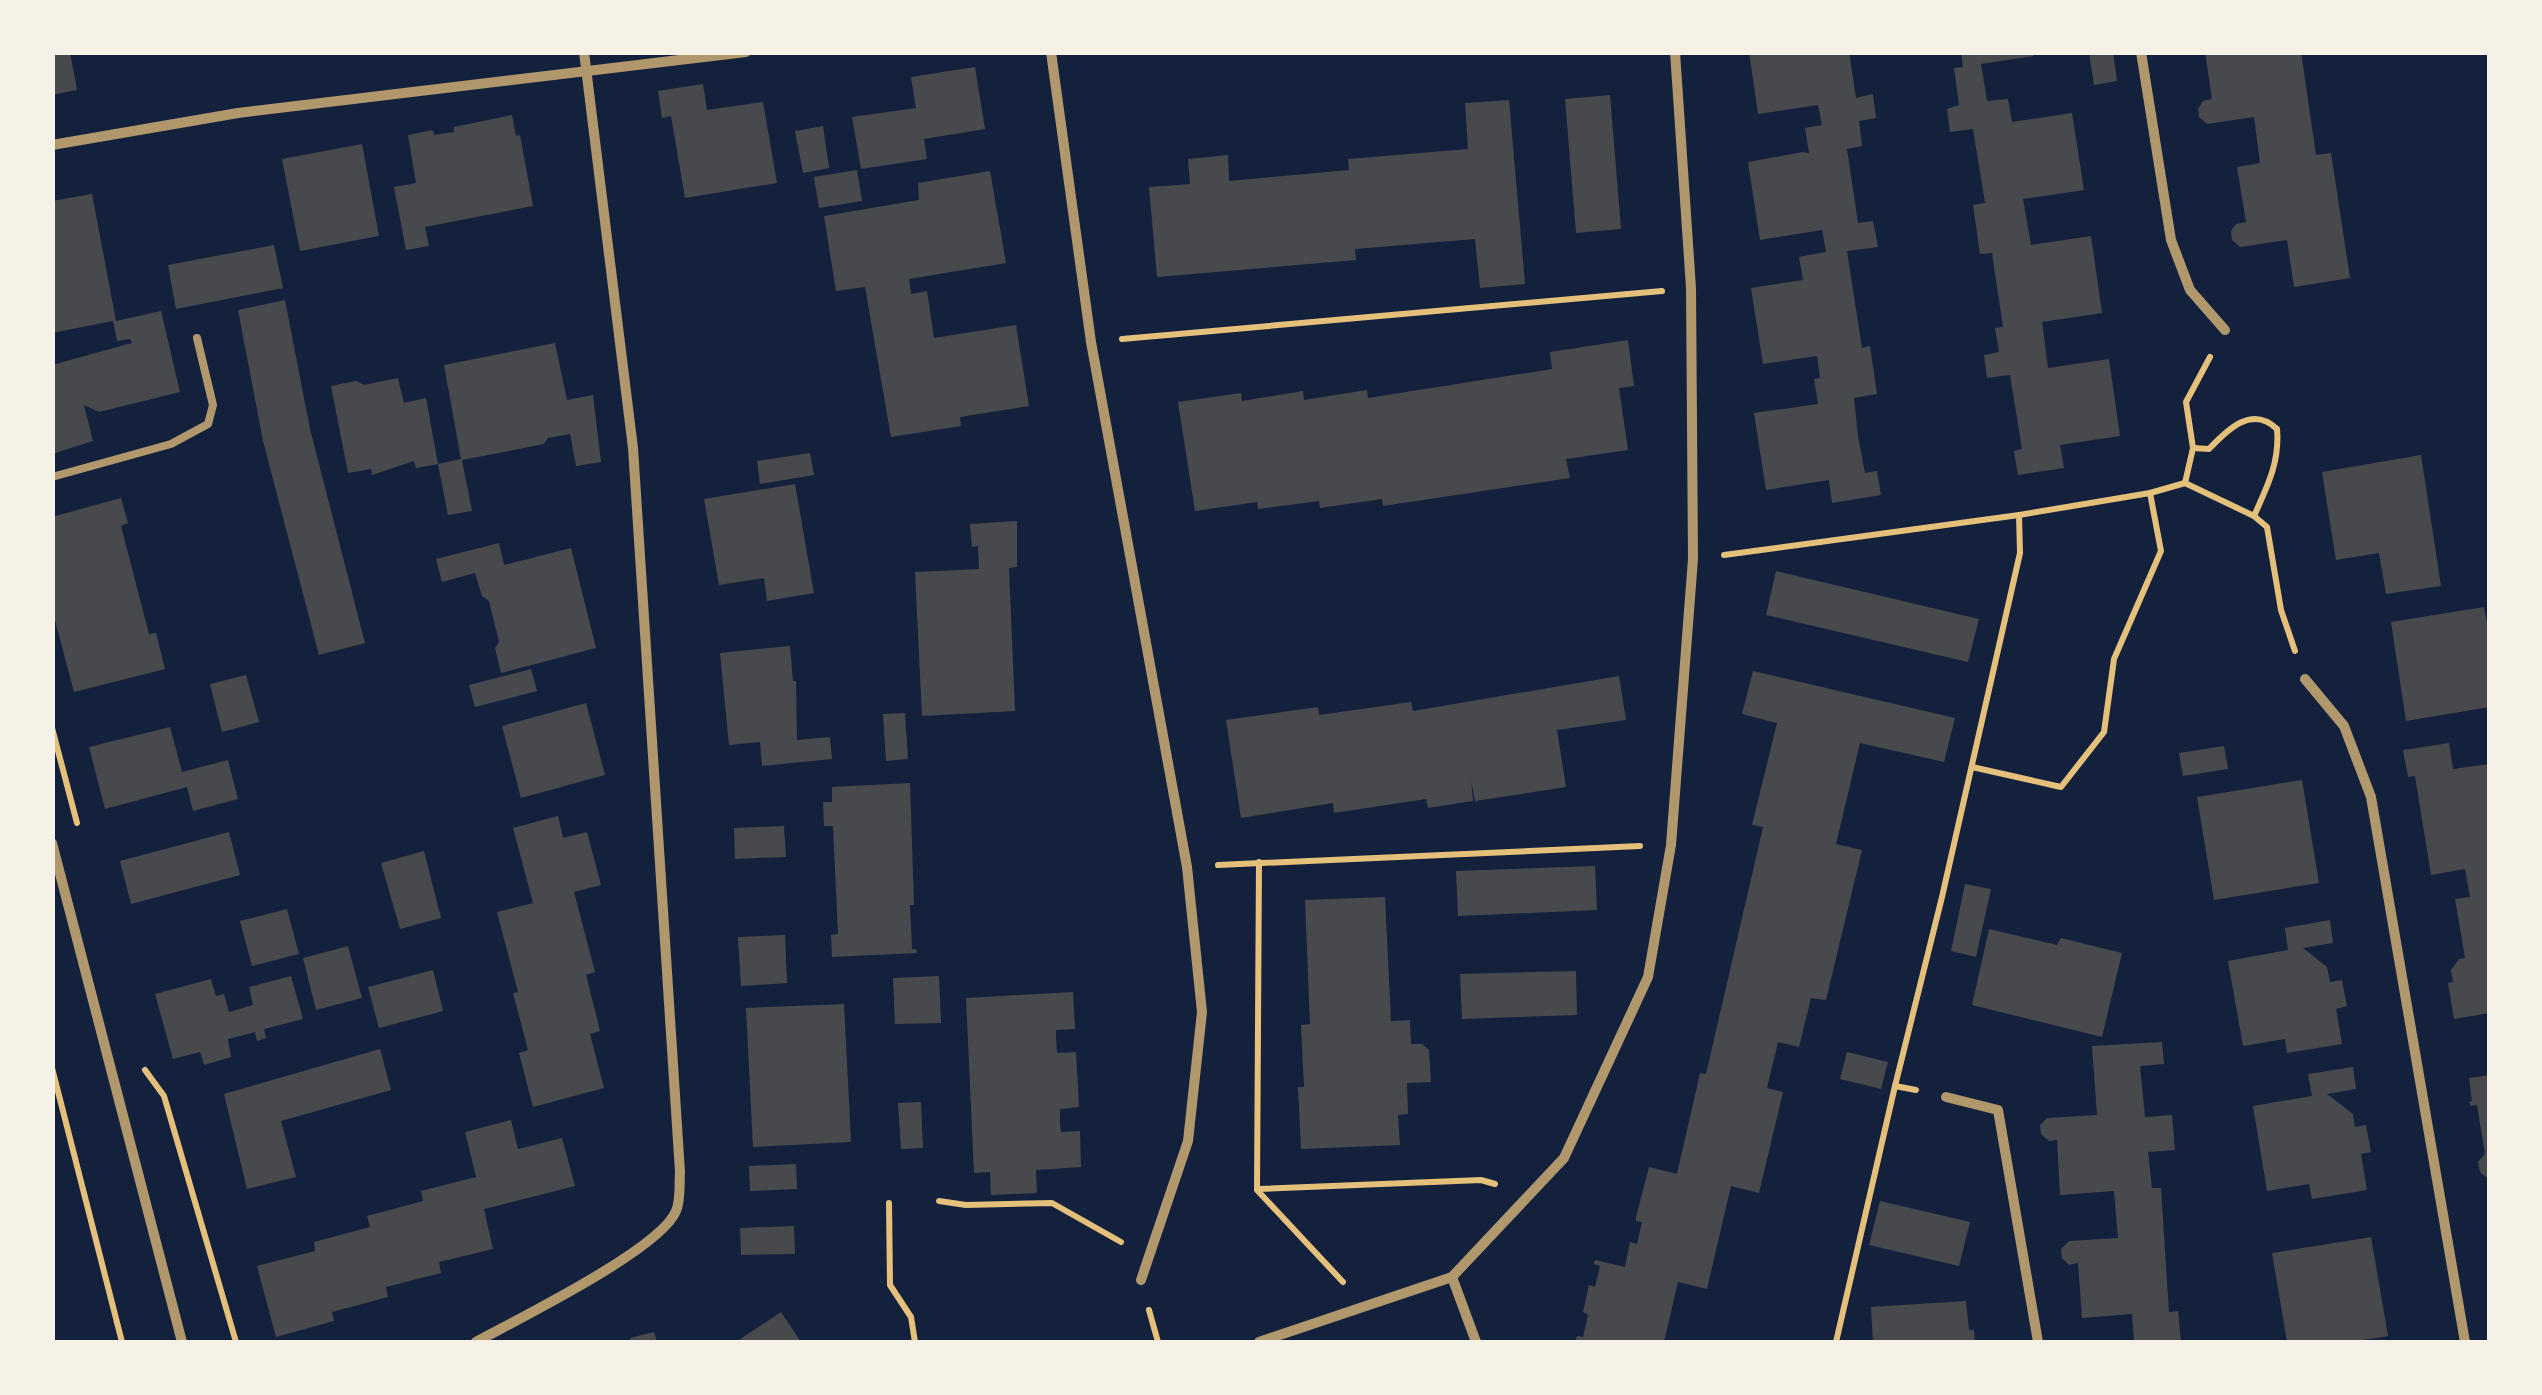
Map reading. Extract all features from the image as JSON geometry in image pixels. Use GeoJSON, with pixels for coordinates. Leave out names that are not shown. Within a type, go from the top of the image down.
{"type":"FeatureCollection","features":[{"type":"Feature","properties":{"kind":"street"},"geometry":{"type":"LineString","coordinates":[[476,1342],[613,1266],[659,1232],[676,1211],[680,1172],[633,448],[584,52]]}},
{"type":"Feature","properties":{"kind":"street"},"geometry":{"type":"LineString","coordinates":[[52,145],[238,113],[746,52]]}},
{"type":"Feature","properties":{"kind":"street"},"geometry":{"type":"LineString","coordinates":[[1051,52],[1090,342],[1187,867],[1202,1012],[1188,1141],[1141,1280]]}},
{"type":"Feature","properties":{"kind":"street"},"geometry":{"type":"LineString","coordinates":[[1260,1342],[1452,1277],[1564,1158],[1648,977],[1671,845],[1693,559],[1691,288],[1676,52]]}},
{"type":"Feature","properties":{"kind":"street"},"geometry":{"type":"LineString","coordinates":[[2141,52],[2170,240],[2190,290],[2225,330]]}},
{"type":"Feature","properties":{"kind":"street"},"geometry":{"type":"LineString","coordinates":[[2304,679],[2344,726],[2370,797],[2465,1342]]}},
{"type":"Feature","properties":{"kind":"street"},"geometry":{"type":"LineString","coordinates":[[52,843],[182,1342]]}},
{"type":"Feature","properties":{"kind":"street"},"geometry":{"type":"LineString","coordinates":[[1946,1097],[1998,1110],[2038,1342]]}},
{"type":"Feature","properties":{"kind":"street"},"geometry":{"type":"LineString","coordinates":[[1452,1277],[1476,1342]]}},
{"type":"Feature","properties":{"kind":"lane"},"geometry":{"type":"LineString","coordinates":[[52,478],[172,444],[208,424],[213,406],[197,338]]}},
{"type":"Feature","properties":{"kind":"path"},"geometry":{"type":"LineString","coordinates":[[1090,342],[1691,288]]}},
{"type":"Feature","properties":{"kind":"path"},"geometry":{"type":"LineString","coordinates":[[2185,483],[2193,448],[2186,402],[2225,330]]}},
{"type":"Feature","properties":{"kind":"path"},"geometry":{"type":"LineString","coordinates":[[2193,448],[2209,449],[2236,424],[2253,418],[2267,419],[2277,429],[2272,479],[2254,516]]}},
{"type":"Feature","properties":{"kind":"path"},"geometry":{"type":"LineString","coordinates":[[1693,559],[2019,515],[2150,493],[2185,483],[2254,516],[2266,527],[2280,610],[2304,679]]}},
{"type":"Feature","properties":{"kind":"path"},"geometry":{"type":"LineString","coordinates":[[1972,767],[2061,787],[2104,732],[2114,660],[2160,551],[2150,493]]}},
{"type":"Feature","properties":{"kind":"path"},"geometry":{"type":"LineString","coordinates":[[1836,1342],[2020,553],[2019,515]]}},
{"type":"Feature","properties":{"kind":"path"},"geometry":{"type":"LineString","coordinates":[[52,728],[81,838]]}},
{"type":"Feature","properties":{"kind":"path"},"geometry":{"type":"LineString","coordinates":[[1187,867],[1671,845]]}},
{"type":"Feature","properties":{"kind":"path"},"geometry":{"type":"LineString","coordinates":[[1260,862],[1257,1190],[1365,1306]]}},
{"type":"Feature","properties":{"kind":"path"},"geometry":{"type":"LineString","coordinates":[[136,1057],[164,1096],[236,1342]]}},
{"type":"Feature","properties":{"kind":"path"},"geometry":{"type":"LineString","coordinates":[[52,1068],[122,1342]]}},
{"type":"Feature","properties":{"kind":"path"},"geometry":{"type":"LineString","coordinates":[[1896,1086],[1946,1097]]}},
{"type":"Feature","properties":{"kind":"path"},"geometry":{"type":"LineString","coordinates":[[1257,1190],[1481,1180],[1529,1195]]}},
{"type":"Feature","properties":{"kind":"path"},"geometry":{"type":"LineString","coordinates":[[939,1200],[966,1205],[1052,1203],[1096,1228]]}},
{"type":"Feature","properties":{"kind":"path"},"geometry":{"type":"LineString","coordinates":[[889,1203],[890,1284],[912,1317],[915,1342]]}},
{"type":"Feature","properties":{"kind":"building"},"geometry":{"type":"Polygon","coordinates":[[[52,52],[70,52],[77,90],[52,95],[52,52]]]}},
{"type":"Feature","properties":{"kind":"building"},"geometry":{"type":"Polygon","coordinates":[[[1749,52],[1849,52],[1856,98],[1873,94],[1876,118],[1859,121],[1862,146],[1847,149],[1858,223],[1873,221],[1878,247],[1847,251],[1862,348],[1870,346],[1877,394],[1854,398],[1858,436],[1865,473],[1877,471],[1881,495],[1832,503],[1829,480],[1766,490],[1754,413],[1818,404],[1814,379],[1820,378],[1817,356],[1763,364],[1751,288],[1803,280],[1799,257],[1826,252],[1822,230],[1760,240],[1748,162],[1809,153],[1805,128],[1822,125],[1818,105],[1758,114],[1749,52]]]}},
{"type":"Feature","properties":{"kind":"building"},"geometry":{"type":"Polygon","coordinates":[[[1961,52],[2034,52],[2034,56],[1981,64],[1987,101],[2008,99],[2012,122],[2072,113],[2084,190],[2023,199],[2031,245],[2091,236],[2102,313],[2042,322],[2048,368],[2109,359],[2120,436],[2060,445],[2064,468],[2018,475],[2014,451],[2022,449],[2010,375],[1987,378],[1984,355],[1999,352],[1995,328],[2003,327],[1992,253],[1980,254],[1973,205],[1985,203],[1973,129],[1950,132],[1947,109],[1959,105],[1954,68],[1963,67],[1961,52]]]}},
{"type":"Feature","properties":{"kind":"building"},"geometry":{"type":"Polygon","coordinates":[[[2089,52],[2113,52],[2117,81],[2094,85],[2089,52]]]}},
{"type":"Feature","properties":{"kind":"building"},"geometry":{"type":"Polygon","coordinates":[[[2205,52],[2301,52],[2316,155],[2331,153],[2350,278],[2294,287],[2287,240],[2240,247],[2232,240],[2231,231],[2236,224],[2246,222],[2237,167],[2260,163],[2254,117],[2207,124],[2199,117],[2203,101],[2212,99],[2205,52]]]}},
{"type":"Feature","properties":{"kind":"building"},"geometry":{"type":"Polygon","coordinates":[[[975,67],[985,129],[924,139],[927,159],[861,169],[852,117],[916,108],[911,77],[975,67]]]}},
{"type":"Feature","properties":{"kind":"building"},"geometry":{"type":"Polygon","coordinates":[[[703,84],[707,110],[763,102],[777,183],[685,198],[671,116],[662,118],[658,91],[703,84]]]}},
{"type":"Feature","properties":{"kind":"building"},"geometry":{"type":"Polygon","coordinates":[[[1610,95],[1621,229],[1576,233],[1565,99],[1610,95]]]}},
{"type":"Feature","properties":{"kind":"building"},"geometry":{"type":"Polygon","coordinates":[[[1509,100],[1525,284],[1480,288],[1475,239],[1355,249],[1356,260],[1157,277],[1149,187],[1190,184],[1188,159],[1228,155],[1229,181],[1349,170],[1348,159],[1468,149],[1465,103],[1509,100]]]}},
{"type":"Feature","properties":{"kind":"building"},"geometry":{"type":"Polygon","coordinates":[[[512,115],[516,136],[520,135],[533,206],[425,227],[429,246],[406,250],[394,187],[416,183],[408,135],[433,130],[434,135],[454,132],[454,127],[512,115]]]}},
{"type":"Feature","properties":{"kind":"building"},"geometry":{"type":"Polygon","coordinates":[[[823,126],[829,168],[803,173],[795,131],[823,126]]]}},
{"type":"Feature","properties":{"kind":"building"},"geometry":{"type":"Polygon","coordinates":[[[362,144],[379,236],[300,251],[282,159],[362,144]]]}},
{"type":"Feature","properties":{"kind":"building"},"geometry":{"type":"Polygon","coordinates":[[[857,170],[862,201],[819,208],[814,177],[857,170]]]}},
{"type":"Feature","properties":{"kind":"building"},"geometry":{"type":"Polygon","coordinates":[[[990,171],[1006,263],[909,279],[911,294],[927,291],[934,338],[1016,325],[1029,406],[960,417],[961,426],[891,437],[865,287],[836,291],[824,216],[919,200],[918,183],[990,171]]]}},
{"type":"Feature","properties":{"kind":"building"},"geometry":{"type":"Polygon","coordinates":[[[92,194],[116,321],[161,311],[180,392],[99,412],[84,405],[93,441],[52,454],[52,365],[132,343],[130,339],[117,341],[113,321],[52,333],[52,201],[92,194]]]}},
{"type":"Feature","properties":{"kind":"building"},"geometry":{"type":"Polygon","coordinates":[[[274,245],[283,288],[176,309],[168,265],[274,245]]]}},
{"type":"Feature","properties":{"kind":"building"},"geometry":{"type":"Polygon","coordinates":[[[285,300],[310,429],[365,643],[319,655],[263,441],[238,310],[285,300]]]}},
{"type":"Feature","properties":{"kind":"building"},"geometry":{"type":"Polygon","coordinates":[[[1628,340],[1634,386],[1619,388],[1628,450],[1566,459],[1570,478],[1383,506],[1382,499],[1320,508],[1319,501],[1258,509],[1257,502],[1195,511],[1178,402],[1241,393],[1242,401],[1303,391],[1304,400],[1367,390],[1368,398],[1552,369],[1550,352],[1628,340]]]}},
{"type":"Feature","properties":{"kind":"building"},"geometry":{"type":"Polygon","coordinates":[[[555,343],[567,400],[593,395],[601,462],[576,466],[570,434],[548,438],[544,444],[462,460],[472,511],[448,515],[438,464],[461,459],[444,365],[555,343]]]}},
{"type":"Feature","properties":{"kind":"building"},"geometry":{"type":"Polygon","coordinates":[[[398,378],[404,403],[426,398],[438,464],[416,468],[414,461],[372,475],[371,469],[348,473],[331,386],[398,378]]]}},
{"type":"Feature","properties":{"kind":"building"},"geometry":{"type":"Polygon","coordinates":[[[810,453],[814,475],[760,484],[757,461],[810,453]]]}},
{"type":"Feature","properties":{"kind":"building"},"geometry":{"type":"Polygon","coordinates":[[[2421,455],[2441,586],[2386,594],[2379,553],[2336,560],[2322,472],[2421,455]]]}},
{"type":"Feature","properties":{"kind":"building"},"geometry":{"type":"Polygon","coordinates":[[[795,484],[814,593],[767,601],[764,578],[719,585],[704,499],[795,484]]]}},
{"type":"Feature","properties":{"kind":"building"},"geometry":{"type":"Polygon","coordinates":[[[121,498],[128,523],[121,526],[149,634],[156,633],[165,669],[74,692],[52,609],[52,517],[121,498]]]}},
{"type":"Feature","properties":{"kind":"building"},"geometry":{"type":"Polygon","coordinates":[[[1017,521],[1017,567],[1009,568],[1015,711],[922,716],[915,572],[979,569],[978,546],[972,547],[970,524],[1017,521]]]}},
{"type":"Feature","properties":{"kind":"building"},"geometry":{"type":"Polygon","coordinates":[[[499,543],[504,565],[571,548],[596,648],[501,673],[495,648],[499,642],[489,601],[482,596],[475,573],[442,582],[436,559],[499,543]]]}},
{"type":"Feature","properties":{"kind":"building"},"geometry":{"type":"Polygon","coordinates":[[[1776,571],[1979,619],[1968,662],[1766,615],[1776,571]]]}},
{"type":"Feature","properties":{"kind":"building"},"geometry":{"type":"Polygon","coordinates":[[[2484,607],[2490,639],[2490,707],[2406,721],[2391,622],[2484,607]]]}},
{"type":"Feature","properties":{"kind":"building"},"geometry":{"type":"Polygon","coordinates":[[[790,646],[796,681],[797,740],[830,737],[832,759],[762,766],[760,742],[729,745],[720,653],[790,646]]]}},
{"type":"Feature","properties":{"kind":"building"},"geometry":{"type":"Polygon","coordinates":[[[531,669],[537,691],[475,707],[469,685],[531,669]]]}},
{"type":"Feature","properties":{"kind":"building"},"geometry":{"type":"Polygon","coordinates":[[[1753,671],[1955,718],[1944,762],[1860,743],[1836,844],[1862,850],[1826,1000],[1811,998],[1799,1047],[1778,1042],[1767,1088],[1783,1092],[1759,1193],[1731,1186],[1707,1289],[1678,1282],[1664,1342],[1575,1342],[1577,1336],[1583,1337],[1589,1285],[1595,1287],[1600,1266],[1594,1264],[1595,1260],[1625,1267],[1630,1242],[1637,1244],[1642,1222],[1636,1221],[1636,1217],[1649,1167],[1677,1174],[1700,1073],[1706,1074],[1763,827],[1752,825],[1777,723],[1742,714],[1753,671]]]}},
{"type":"Feature","properties":{"kind":"building"},"geometry":{"type":"Polygon","coordinates":[[[246,675],[259,722],[222,732],[210,684],[246,675]]]}},
{"type":"Feature","properties":{"kind":"building"},"geometry":{"type":"Polygon","coordinates":[[[1619,676],[1626,720],[1557,730],[1566,787],[1475,801],[1471,780],[1473,801],[1428,808],[1426,799],[1334,813],[1333,803],[1241,818],[1226,720],[1318,707],[1319,715],[1411,702],[1413,711],[1619,676]]]}},
{"type":"Feature","properties":{"kind":"building"},"geometry":{"type":"Polygon","coordinates":[[[586,703],[605,775],[521,798],[502,726],[586,703]]]}},
{"type":"Feature","properties":{"kind":"building"},"geometry":{"type":"Polygon","coordinates":[[[905,713],[908,759],[886,761],[883,714],[905,713]]]}},
{"type":"Feature","properties":{"kind":"building"},"geometry":{"type":"Polygon","coordinates":[[[170,727],[182,772],[228,760],[238,799],[193,811],[187,787],[105,809],[89,747],[170,727]]]}},
{"type":"Feature","properties":{"kind":"building"},"geometry":{"type":"Polygon","coordinates":[[[2449,743],[2453,769],[2490,764],[2490,1013],[2454,1019],[2448,983],[2453,982],[2451,970],[2459,959],[2465,958],[2455,899],[2470,897],[2465,869],[2431,875],[2415,776],[2408,777],[2403,750],[2449,743]]]}},
{"type":"Feature","properties":{"kind":"building"},"geometry":{"type":"Polygon","coordinates":[[[2224,746],[2228,769],[2183,776],[2179,753],[2224,746]]]}},
{"type":"Feature","properties":{"kind":"building"},"geometry":{"type":"Polygon","coordinates":[[[2302,780],[2319,883],[2214,900],[2197,797],[2302,780]]]}},
{"type":"Feature","properties":{"kind":"building"},"geometry":{"type":"Polygon","coordinates":[[[910,783],[914,905],[910,905],[912,949],[917,953],[832,957],[831,935],[838,934],[833,826],[824,826],[823,802],[832,802],[832,787],[910,783]]]}},
{"type":"Feature","properties":{"kind":"building"},"geometry":{"type":"Polygon","coordinates":[[[558,816],[563,838],[587,832],[601,885],[574,892],[595,972],[586,975],[600,1031],[590,1034],[604,1088],[533,1107],[519,1053],[528,1050],[513,993],[518,992],[497,912],[533,903],[513,828],[558,816]]]}},
{"type":"Feature","properties":{"kind":"building"},"geometry":{"type":"Polygon","coordinates":[[[784,826],[786,857],[735,859],[734,828],[784,826]]]}},
{"type":"Feature","properties":{"kind":"building"},"geometry":{"type":"Polygon","coordinates":[[[229,832],[240,875],[131,904],[120,861],[229,832]]]}},
{"type":"Feature","properties":{"kind":"building"},"geometry":{"type":"Polygon","coordinates":[[[424,851],[441,918],[400,929],[381,863],[424,851]]]}},
{"type":"Feature","properties":{"kind":"building"},"geometry":{"type":"Polygon","coordinates":[[[1595,866],[1597,910],[1458,916],[1456,871],[1595,866]]]}},
{"type":"Feature","properties":{"kind":"building"},"geometry":{"type":"Polygon","coordinates":[[[1965,884],[1991,889],[1976,957],[1951,951],[1965,884]]]}},
{"type":"Feature","properties":{"kind":"building"},"geometry":{"type":"Polygon","coordinates":[[[1385,897],[1391,1021],[1410,1020],[1411,1044],[1422,1044],[1429,1050],[1431,1082],[1407,1083],[1408,1114],[1398,1115],[1400,1145],[1301,1149],[1301,1025],[1310,1024],[1305,900],[1385,897]]]}},
{"type":"Feature","properties":{"kind":"building"},"geometry":{"type":"Polygon","coordinates":[[[287,909],[299,954],[252,966],[240,921],[287,909]]]}},
{"type":"Feature","properties":{"kind":"building"},"geometry":{"type":"Polygon","coordinates":[[[2330,920],[2333,943],[2303,948],[2327,967],[2330,982],[2342,980],[2347,1006],[2336,1009],[2342,1044],[2287,1053],[2285,1039],[2243,1046],[2228,961],[2288,950],[2285,928],[2330,920]]]}},
{"type":"Feature","properties":{"kind":"building"},"geometry":{"type":"Polygon","coordinates":[[[1989,929],[2057,945],[2061,938],[2122,953],[2102,1037],[1972,1005],[1989,929]]]}},
{"type":"Feature","properties":{"kind":"building"},"geometry":{"type":"Polygon","coordinates":[[[785,935],[787,983],[741,986],[738,937],[785,935]]]}},
{"type":"Feature","properties":{"kind":"building"},"geometry":{"type":"Polygon","coordinates":[[[348,946],[362,998],[316,1010],[303,958],[348,946]]]}},
{"type":"Feature","properties":{"kind":"building"},"geometry":{"type":"Polygon","coordinates":[[[433,970],[443,1011],[379,1028],[368,987],[433,970]]]}},
{"type":"Feature","properties":{"kind":"building"},"geometry":{"type":"Polygon","coordinates":[[[1576,971],[1577,1015],[1462,1019],[1460,974],[1576,971]]]}},
{"type":"Feature","properties":{"kind":"building"},"geometry":{"type":"Polygon","coordinates":[[[291,976],[303,1019],[264,1029],[266,1038],[257,1041],[255,1032],[228,1039],[231,1057],[204,1065],[200,1052],[173,1059],[155,994],[211,979],[216,996],[224,994],[229,1012],[253,1005],[249,987],[291,976]]]}},
{"type":"Feature","properties":{"kind":"building"},"geometry":{"type":"Polygon","coordinates":[[[939,976],[941,1023],[895,1024],[893,978],[939,976]]]}},
{"type":"Feature","properties":{"kind":"building"},"geometry":{"type":"Polygon","coordinates":[[[1073,992],[1075,1029],[1056,1030],[1056,1037],[1057,1053],[1076,1052],[1079,1107],[1060,1109],[1060,1124],[1061,1132],[1080,1131],[1081,1167],[1036,1170],[1037,1193],[991,1195],[990,1172],[974,1173],[966,998],[1073,992]]]}},
{"type":"Feature","properties":{"kind":"building"},"geometry":{"type":"Polygon","coordinates":[[[844,1004],[851,1142],[753,1147],[746,1008],[844,1004]]]}},
{"type":"Feature","properties":{"kind":"building"},"geometry":{"type":"Polygon","coordinates":[[[2162,1042],[2164,1064],[2140,1066],[2145,1117],[2172,1115],[2175,1150],[2148,1152],[2152,1188],[2161,1188],[2169,1312],[2178,1311],[2181,1342],[2134,1342],[2132,1314],[2082,1318],[2078,1263],[2069,1265],[2062,1258],[2061,1249],[2069,1241],[2118,1238],[2114,1191],[2060,1195],[2057,1140],[2049,1141],[2041,1134],[2040,1125],[2047,1118],[2097,1115],[2092,1046],[2162,1042]]]}},
{"type":"Feature","properties":{"kind":"building"},"geometry":{"type":"Polygon","coordinates":[[[380,1049],[391,1090],[281,1121],[296,1177],[247,1189],[224,1094],[380,1049]]]}},
{"type":"Feature","properties":{"kind":"building"},"geometry":{"type":"Polygon","coordinates":[[[1847,1052],[1888,1062],[1881,1089],[1840,1079],[1847,1052]]]}},
{"type":"Feature","properties":{"kind":"building"},"geometry":{"type":"Polygon","coordinates":[[[2353,1067],[2356,1089],[2327,1094],[2353,1114],[2355,1127],[2366,1125],[2371,1152],[2361,1154],[2367,1190],[2312,1199],[2309,1184],[2267,1191],[2253,1106],[2312,1096],[2308,1074],[2353,1067]]]}},
{"type":"Feature","properties":{"kind":"building"},"geometry":{"type":"Polygon","coordinates":[[[2490,1075],[2487,1178],[2480,1172],[2478,1162],[2485,1154],[2477,1105],[2471,1106],[2469,1102],[2469,1078],[2490,1075]]]}},
{"type":"Feature","properties":{"kind":"building"},"geometry":{"type":"Polygon","coordinates":[[[921,1102],[923,1148],[901,1149],[898,1103],[921,1102]]]}},
{"type":"Feature","properties":{"kind":"building"},"geometry":{"type":"Polygon","coordinates":[[[511,1120],[518,1149],[562,1138],[575,1186],[484,1209],[493,1249],[439,1262],[441,1273],[386,1287],[388,1297],[332,1312],[334,1321],[276,1337],[257,1266],[315,1251],[314,1242],[370,1227],[367,1216],[423,1201],[421,1191],[476,1177],[465,1132],[511,1120]]]}},
{"type":"Feature","properties":{"kind":"building"},"geometry":{"type":"Polygon","coordinates":[[[796,1164],[797,1189],[750,1191],[749,1166],[796,1164]]]}},
{"type":"Feature","properties":{"kind":"building"},"geometry":{"type":"Polygon","coordinates":[[[1880,1201],[1970,1222],[1959,1266],[1869,1245],[1880,1201]]]}},
{"type":"Feature","properties":{"kind":"building"},"geometry":{"type":"Polygon","coordinates":[[[794,1226],[795,1254],[741,1255],[740,1228],[794,1226]]]}},
{"type":"Feature","properties":{"kind":"building"},"geometry":{"type":"Polygon","coordinates":[[[2371,1237],[2388,1336],[2350,1342],[2287,1342],[2272,1253],[2371,1237]]]}},
{"type":"Feature","properties":{"kind":"building"},"geometry":{"type":"Polygon","coordinates":[[[1966,1301],[1969,1330],[1974,1330],[1975,1342],[1873,1342],[1871,1307],[1966,1301]]]}},
{"type":"Feature","properties":{"kind":"building"},"geometry":{"type":"Polygon","coordinates":[[[781,1312],[801,1342],[736,1342],[781,1312]]]}},
{"type":"Feature","properties":{"kind":"building"},"geometry":{"type":"Polygon","coordinates":[[[654,1332],[657,1342],[631,1342],[630,1338],[654,1332]]]}}]}
